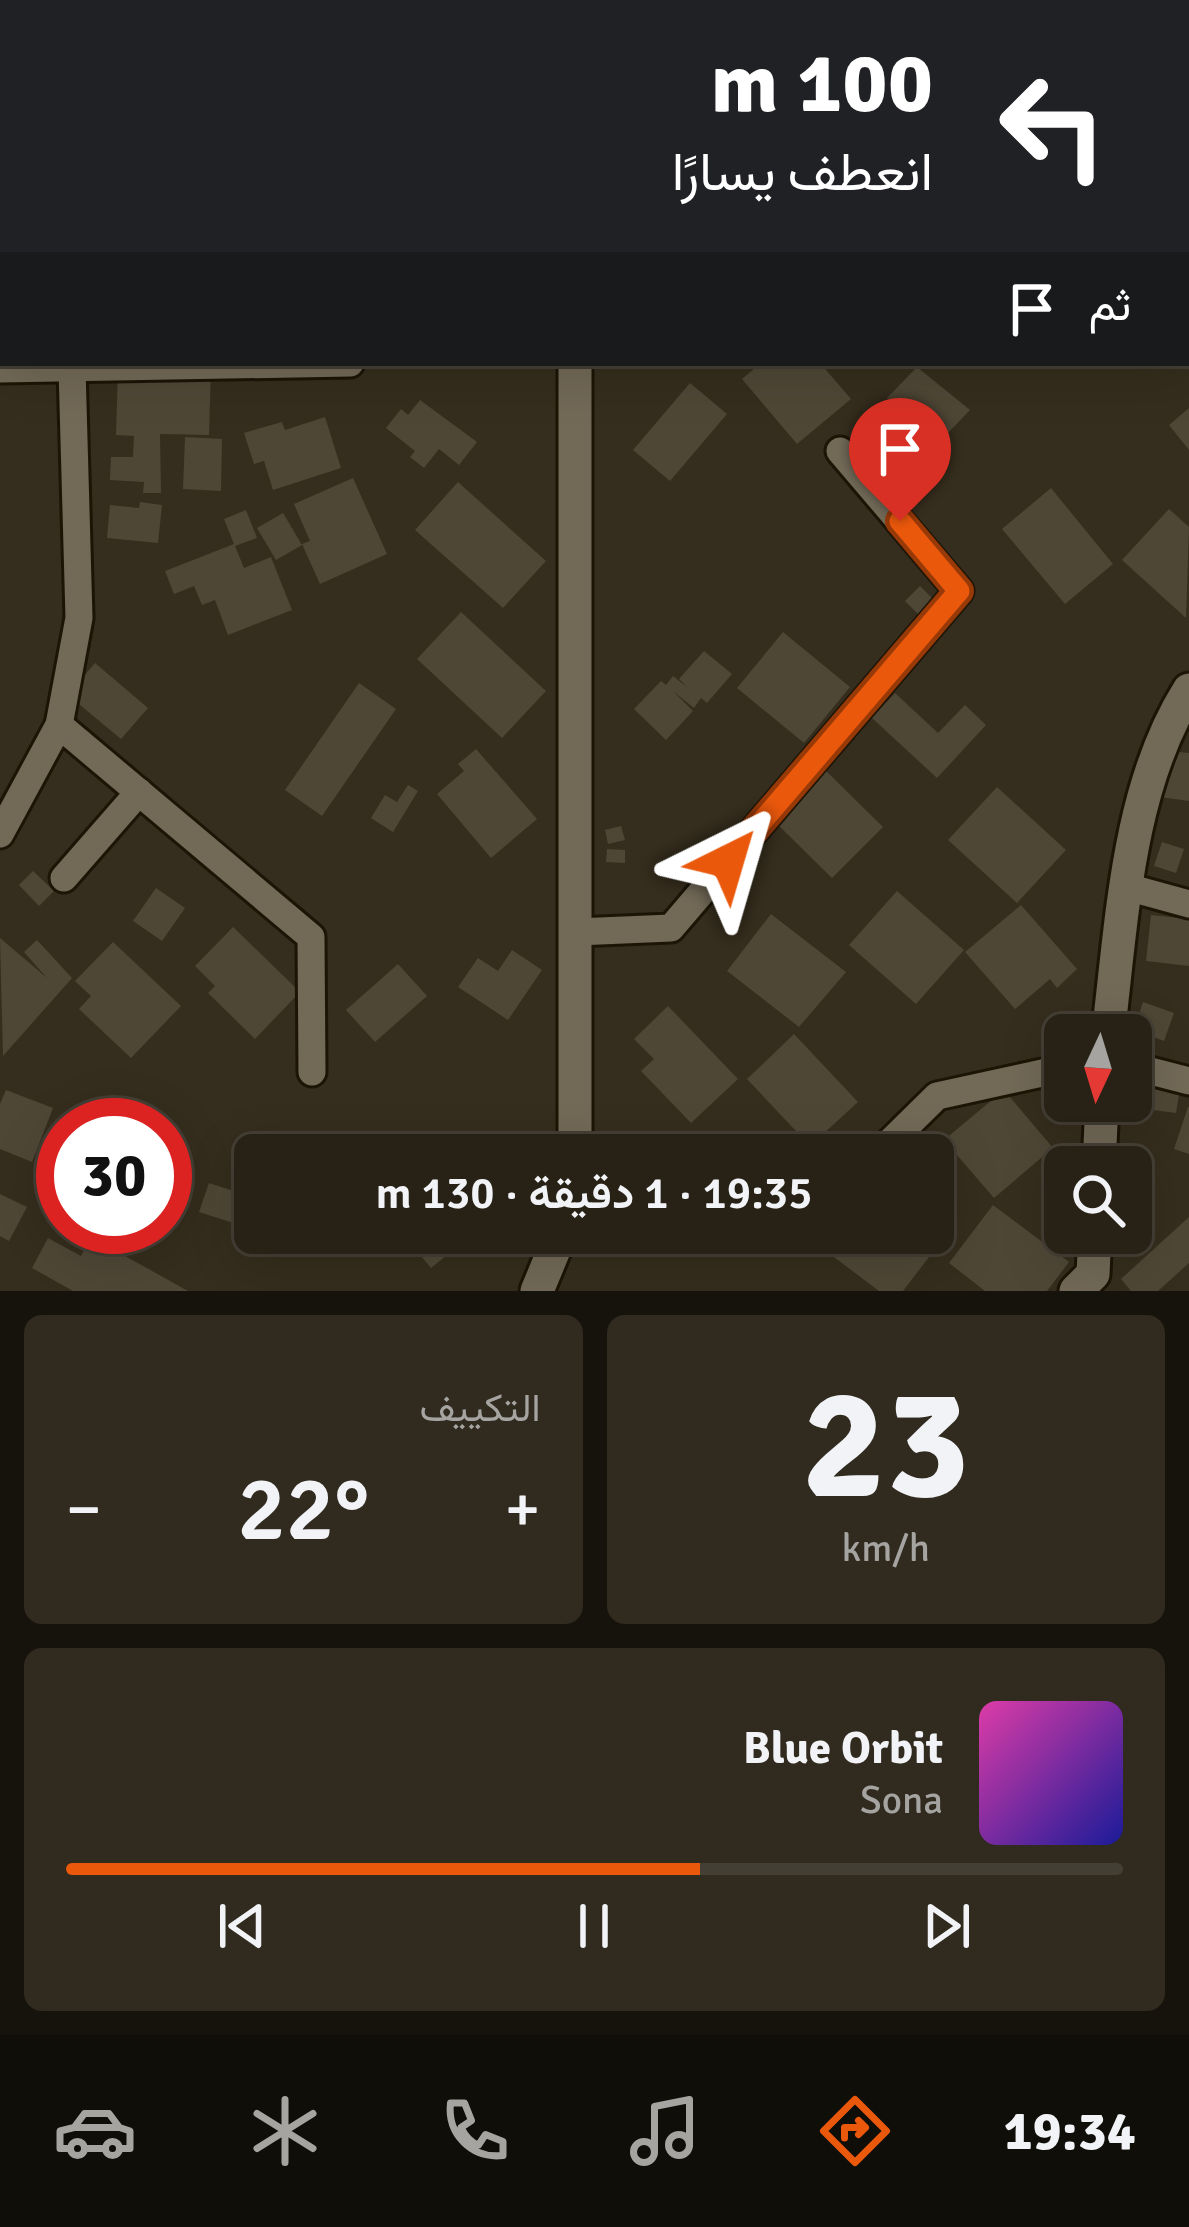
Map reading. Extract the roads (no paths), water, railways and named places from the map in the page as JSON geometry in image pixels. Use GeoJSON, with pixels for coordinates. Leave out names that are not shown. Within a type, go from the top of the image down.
{"type":"FeatureCollection","features":[{"type":"Feature","properties":{"kind":"street"},"geometry":{"type":"LineString","coordinates":[[0,369],[159,366]]}},
{"type":"Feature","properties":{"kind":"street"},"geometry":{"type":"LineString","coordinates":[[574,366],[575,1134]]}},
{"type":"Feature","properties":{"kind":"street"},"geometry":{"type":"LineString","coordinates":[[0,834],[59,725],[79,618],[71,368]]}},
{"type":"Feature","properties":{"kind":"street"},"geometry":{"type":"LineString","coordinates":[[577,932],[671,928],[959,591],[840,451]]}},
{"type":"Feature","properties":{"kind":"street"},"geometry":{"type":"LineString","coordinates":[[1111,1014],[1126,887],[1189,690]]}},
{"type":"Feature","properties":{"kind":"street"},"geometry":{"type":"LineString","coordinates":[[59,725],[311,937],[312,1072]]}},
{"type":"Feature","properties":{"kind":"street"},"geometry":{"type":"LineString","coordinates":[[64,878],[139,792]]}},
{"type":"Feature","properties":{"kind":"street"},"geometry":{"type":"LineString","coordinates":[[1126,887],[1189,904]]}},
{"type":"Feature","properties":{"kind":"street"},"geometry":{"type":"LineString","coordinates":[[1152,1071],[1189,1081]]}},
{"type":"Feature","properties":{"kind":"street"},"geometry":{"type":"LineString","coordinates":[[898,1134],[937,1096],[1044,1073]]}},
{"type":"Feature","properties":{"kind":"street"},"geometry":{"type":"LineString","coordinates":[[538,1291],[553,1254]]}},
{"type":"Feature","properties":{"kind":"street"},"geometry":{"type":"LineString","coordinates":[[1076,1291],[1093,1274],[1094,1254]]}}]}
